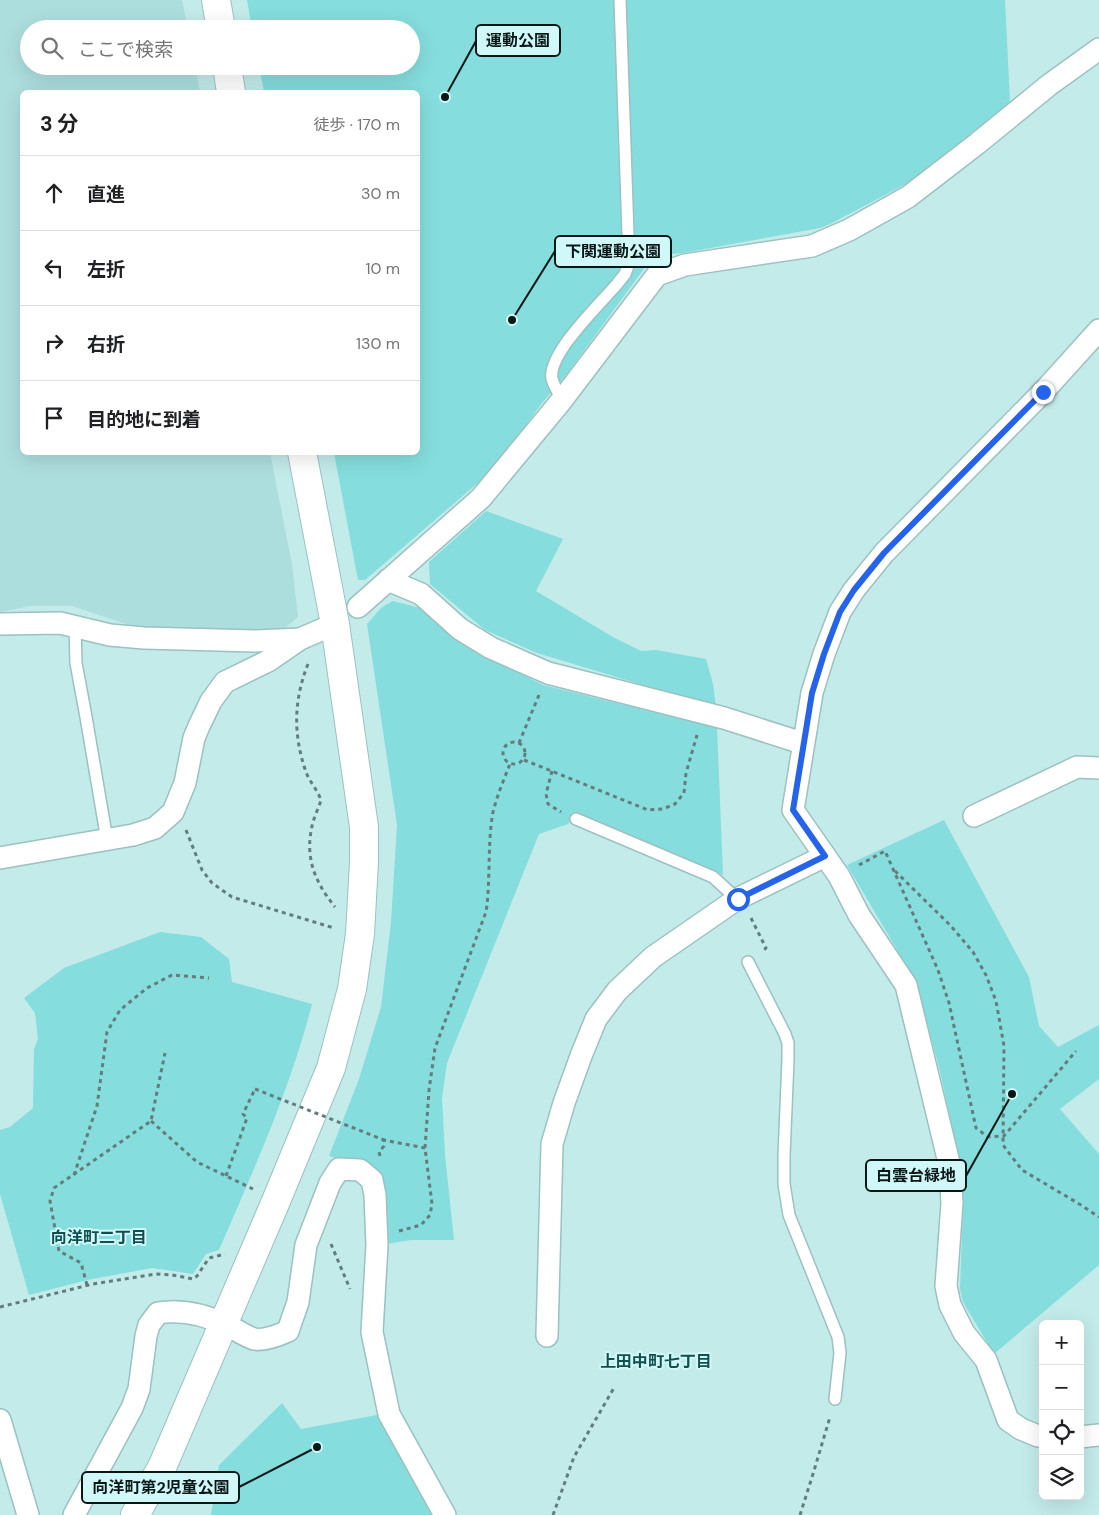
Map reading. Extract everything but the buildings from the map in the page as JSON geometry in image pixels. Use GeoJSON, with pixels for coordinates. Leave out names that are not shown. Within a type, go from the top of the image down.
{"type":"FeatureCollection","features":[{"type":"Feature","properties":{"kind":"street"},"geometry":{"type":"LineString","coordinates":[[216,0],[219,20]]}},
{"type":"Feature","properties":{"kind":"street"},"geometry":{"type":"LineString","coordinates":[[358,607],[481,498],[562,400],[657,275],[685,265],[812,246],[849,230],[908,197],[1049,85],[1099,49]]}},
{"type":"Feature","properties":{"kind":"street"},"geometry":{"type":"LineString","coordinates":[[228,75],[231,90]]}},
{"type":"Feature","properties":{"kind":"street"},"geometry":{"type":"LineString","coordinates":[[1039,1436],[1021,1429],[1008,1420],[986,1360],[964,1333],[950,1305],[946,1286],[952,1203],[950,1167],[906,985],[859,915],[839,876],[793,810],[802,743],[812,693],[840,612],[854,590],[884,553],[1043,392],[1099,330]]}},
{"type":"Feature","properties":{"kind":"street"},"geometry":{"type":"LineString","coordinates":[[135,1515],[163,1464],[331,1068],[352,989],[360,934],[364,827],[335,624],[303,455]]}},
{"type":"Feature","properties":{"kind":"street"},"geometry":{"type":"LineString","coordinates":[[388,580],[421,594],[460,629],[491,648],[548,673],[697,712],[802,743]]}},
{"type":"Feature","properties":{"kind":"street"},"geometry":{"type":"LineString","coordinates":[[0,624],[60,623],[110,634],[144,638],[255,641],[306,647]]}},
{"type":"Feature","properties":{"kind":"street"},"geometry":{"type":"LineString","coordinates":[[0,858],[133,835],[155,828],[173,812],[185,783],[194,738],[211,702],[225,682],[268,661],[306,647],[335,624]]}},
{"type":"Feature","properties":{"kind":"street"},"geometry":{"type":"LineString","coordinates":[[974,816],[1077,767],[1099,768]]}},
{"type":"Feature","properties":{"kind":"street"},"geometry":{"type":"LineString","coordinates":[[547,1336],[552,1144],[564,1103],[596,1019],[617,991],[654,956],[738,899],[825,856]]}},
{"type":"Feature","properties":{"kind":"street"},"geometry":{"type":"LineString","coordinates":[[74,1515],[132,1408],[139,1389],[149,1325],[158,1313],[191,1313],[224,1323],[255,1339],[276,1336],[288,1331],[298,1302],[306,1246],[330,1183],[338,1169],[360,1170],[372,1180],[375,1195],[377,1245],[372,1332],[389,1414],[445,1515]]}},
{"type":"Feature","properties":{"kind":"street"},"geometry":{"type":"LineString","coordinates":[[0,1420],[28,1515]]}},
{"type":"Feature","properties":{"kind":"street"},"geometry":{"type":"LineString","coordinates":[[1084,1437],[1099,1435]]}},
{"type":"Feature","properties":{"kind":"lane"},"geometry":{"type":"LineString","coordinates":[[562,400],[552,378],[561,347],[621,279],[629,263],[620,0]]}},
{"type":"Feature","properties":{"kind":"lane"},"geometry":{"type":"LineString","coordinates":[[75,626],[76,663],[107,840]]}},
{"type":"Feature","properties":{"kind":"lane"},"geometry":{"type":"LineString","coordinates":[[576,819],[714,877],[738,899]]}},
{"type":"Feature","properties":{"kind":"lane"},"geometry":{"type":"LineString","coordinates":[[748,962],[788,1043],[784,1184],[789,1214],[838,1337],[840,1353],[834,1399]]}},
{"type":"Feature","properties":{"kind":"path"},"geometry":{"type":"LineString","coordinates":[[306,647],[296,712],[298,742],[305,771],[321,800],[313,822],[310,859],[317,882],[335,908]]}},
{"type":"Feature","properties":{"kind":"path"},"geometry":{"type":"LineString","coordinates":[[519,743],[548,673]]}},
{"type":"Feature","properties":{"kind":"path"},"geometry":{"type":"LineString","coordinates":[[524,760],[648,810],[663,809],[675,804],[684,792],[686,774],[697,734],[697,712]]}},
{"type":"Feature","properties":{"kind":"path"},"geometry":{"type":"LineString","coordinates":[[511,743],[519,743],[526,750],[524,760],[518,765],[510,764],[504,759],[504,747],[511,743]]}},
{"type":"Feature","properties":{"kind":"path"},"geometry":{"type":"LineString","coordinates":[[393,1232],[421,1225],[430,1215],[432,1204],[425,1148],[429,1090],[435,1048],[486,912],[494,811],[510,764]]}},
{"type":"Feature","properties":{"kind":"path"},"geometry":{"type":"LineString","coordinates":[[552,771],[546,794],[548,804],[560,812]]}},
{"type":"Feature","properties":{"kind":"path"},"geometry":{"type":"LineString","coordinates":[[173,812],[184,822],[202,870],[212,883],[232,897],[334,928]]}},
{"type":"Feature","properties":{"kind":"path"},"geometry":{"type":"LineString","coordinates":[[885,852],[938,970],[949,1003],[976,1128],[988,1137],[1004,1136],[1076,1051]]}},
{"type":"Feature","properties":{"kind":"path"},"geometry":{"type":"LineString","coordinates":[[893,869],[951,926],[973,952],[986,975],[996,1001],[1004,1046],[1003,1145],[1022,1170],[1099,1217]]}},
{"type":"Feature","properties":{"kind":"path"},"geometry":{"type":"LineString","coordinates":[[738,899],[755,924],[766,948],[748,962]]}},
{"type":"Feature","properties":{"kind":"path"},"geometry":{"type":"LineString","coordinates":[[73,1176],[97,1106],[107,1032],[120,1010],[147,988],[172,975],[209,978]]}},
{"type":"Feature","properties":{"kind":"path"},"geometry":{"type":"LineString","coordinates":[[87,1285],[81,1263],[59,1250],[50,1201],[54,1188],[151,1121],[165,1053]]}},
{"type":"Feature","properties":{"kind":"path"},"geometry":{"type":"LineString","coordinates":[[226,1176],[248,1118],[242,1114],[255,1089],[384,1140],[425,1148]]}},
{"type":"Feature","properties":{"kind":"path"},"geometry":{"type":"LineString","coordinates":[[151,1121],[197,1162],[254,1190]]}},
{"type":"Feature","properties":{"kind":"path"},"geometry":{"type":"LineString","coordinates":[[318,1214],[353,1296]]}},
{"type":"Feature","properties":{"kind":"path"},"geometry":{"type":"LineString","coordinates":[[0,1307],[87,1285],[156,1274],[193,1278],[197,1276],[209,1258],[226,1254]]}},
{"type":"Feature","properties":{"kind":"path"},"geometry":{"type":"LineString","coordinates":[[553,1515],[574,1457],[615,1386]]}},
{"type":"Feature","properties":{"kind":"path"},"geometry":{"type":"LineString","coordinates":[[800,1515],[834,1399]]}},
{"type":"Feature","properties":{"kind":"shaded area"},"geometry":{"type":"Polygon","coordinates":[[[0,0],[182,0],[186,20],[20,20],[20,75],[197,75],[200,90],[20,90],[20,455],[270,455],[292,564],[298,617],[280,632],[141,629],[72,606],[30,606],[0,612],[0,0]]]}},
{"type":"Feature","properties":{"kind":"shaded area"},"geometry":{"type":"Polygon","coordinates":[[[247,0],[1005,0],[1010,102],[943,157],[904,185],[830,224],[820,228],[683,253],[659,255],[646,266],[493,470],[365,580],[358,580],[334,455],[420,455],[420,90],[264,90],[261,75],[420,75],[420,20],[250,20],[247,0]]]}},
{"type":"Feature","properties":{"kind":"shaded area"},"geometry":{"type":"Polygon","coordinates":[[[486,511],[563,539],[536,591],[613,637],[641,651],[656,650],[706,659],[713,684],[716,707],[537,653],[485,630],[430,584],[429,562],[486,511]]]}},
{"type":"Feature","properties":{"kind":"shaded area"},"geometry":{"type":"Polygon","coordinates":[[[393,601],[420,608],[456,640],[543,685],[705,725],[717,726],[723,875],[576,813],[568,824],[539,834],[447,1063],[442,1098],[445,1155],[454,1240],[411,1240],[386,1244],[385,1184],[378,1171],[329,1156],[359,1079],[381,1007],[391,922],[397,825],[367,624],[382,607],[393,601]]]}},
{"type":"Feature","properties":{"kind":"shaded area"},"geometry":{"type":"Polygon","coordinates":[[[944,820],[1029,977],[1039,1026],[1058,1047],[1099,1025],[1099,1079],[1060,1109],[1099,1154],[1099,1265],[994,1354],[963,1302],[960,1289],[963,1207],[961,1166],[939,1067],[915,980],[847,865],[944,820]]]}},
{"type":"Feature","properties":{"kind":"shaded area"},"geometry":{"type":"Polygon","coordinates":[[[160,932],[201,937],[229,959],[232,982],[312,1004],[282,1098],[219,1250],[206,1254],[193,1274],[152,1268],[87,1280],[29,1295],[0,1194],[0,1130],[10,1127],[33,1108],[34,1049],[38,1039],[35,1013],[24,998],[64,968],[160,932]]]}},
{"type":"Feature","properties":{"kind":"shaded area"},"geometry":{"type":"Polygon","coordinates":[[[282,1403],[301,1429],[377,1415],[437,1515],[211,1515],[219,1465],[282,1403]]]}},
{"type":"Feature","properties":{"kind":"place","name":"運動公園"},"geometry":{"type":"Point","coordinates":[445,97]}},
{"type":"Feature","properties":{"kind":"place","name":"下関運動公園"},"geometry":{"type":"Point","coordinates":[512,320]}},
{"type":"Feature","properties":{"kind":"place","name":"白雲台緑地"},"geometry":{"type":"Point","coordinates":[1012,1094]}},
{"type":"Feature","properties":{"kind":"place","name":"向洋町第2児童公園"},"geometry":{"type":"Point","coordinates":[317,1447]}},
{"type":"Feature","properties":{"kind":"district","name":"向洋町二丁目"},"geometry":{"type":"Point","coordinates":[99,1237]}},
{"type":"Feature","properties":{"kind":"district","name":"上田中町七丁目"},"geometry":{"type":"Point","coordinates":[656,1361]}},
{"type":"Feature","properties":{"kind":"route"},"geometry":{"type":"LineString","coordinates":[[738,899],[825,856],[793,810],[802,743],[812,693],[840,612],[854,590],[884,553],[1043,392]]}}]}
